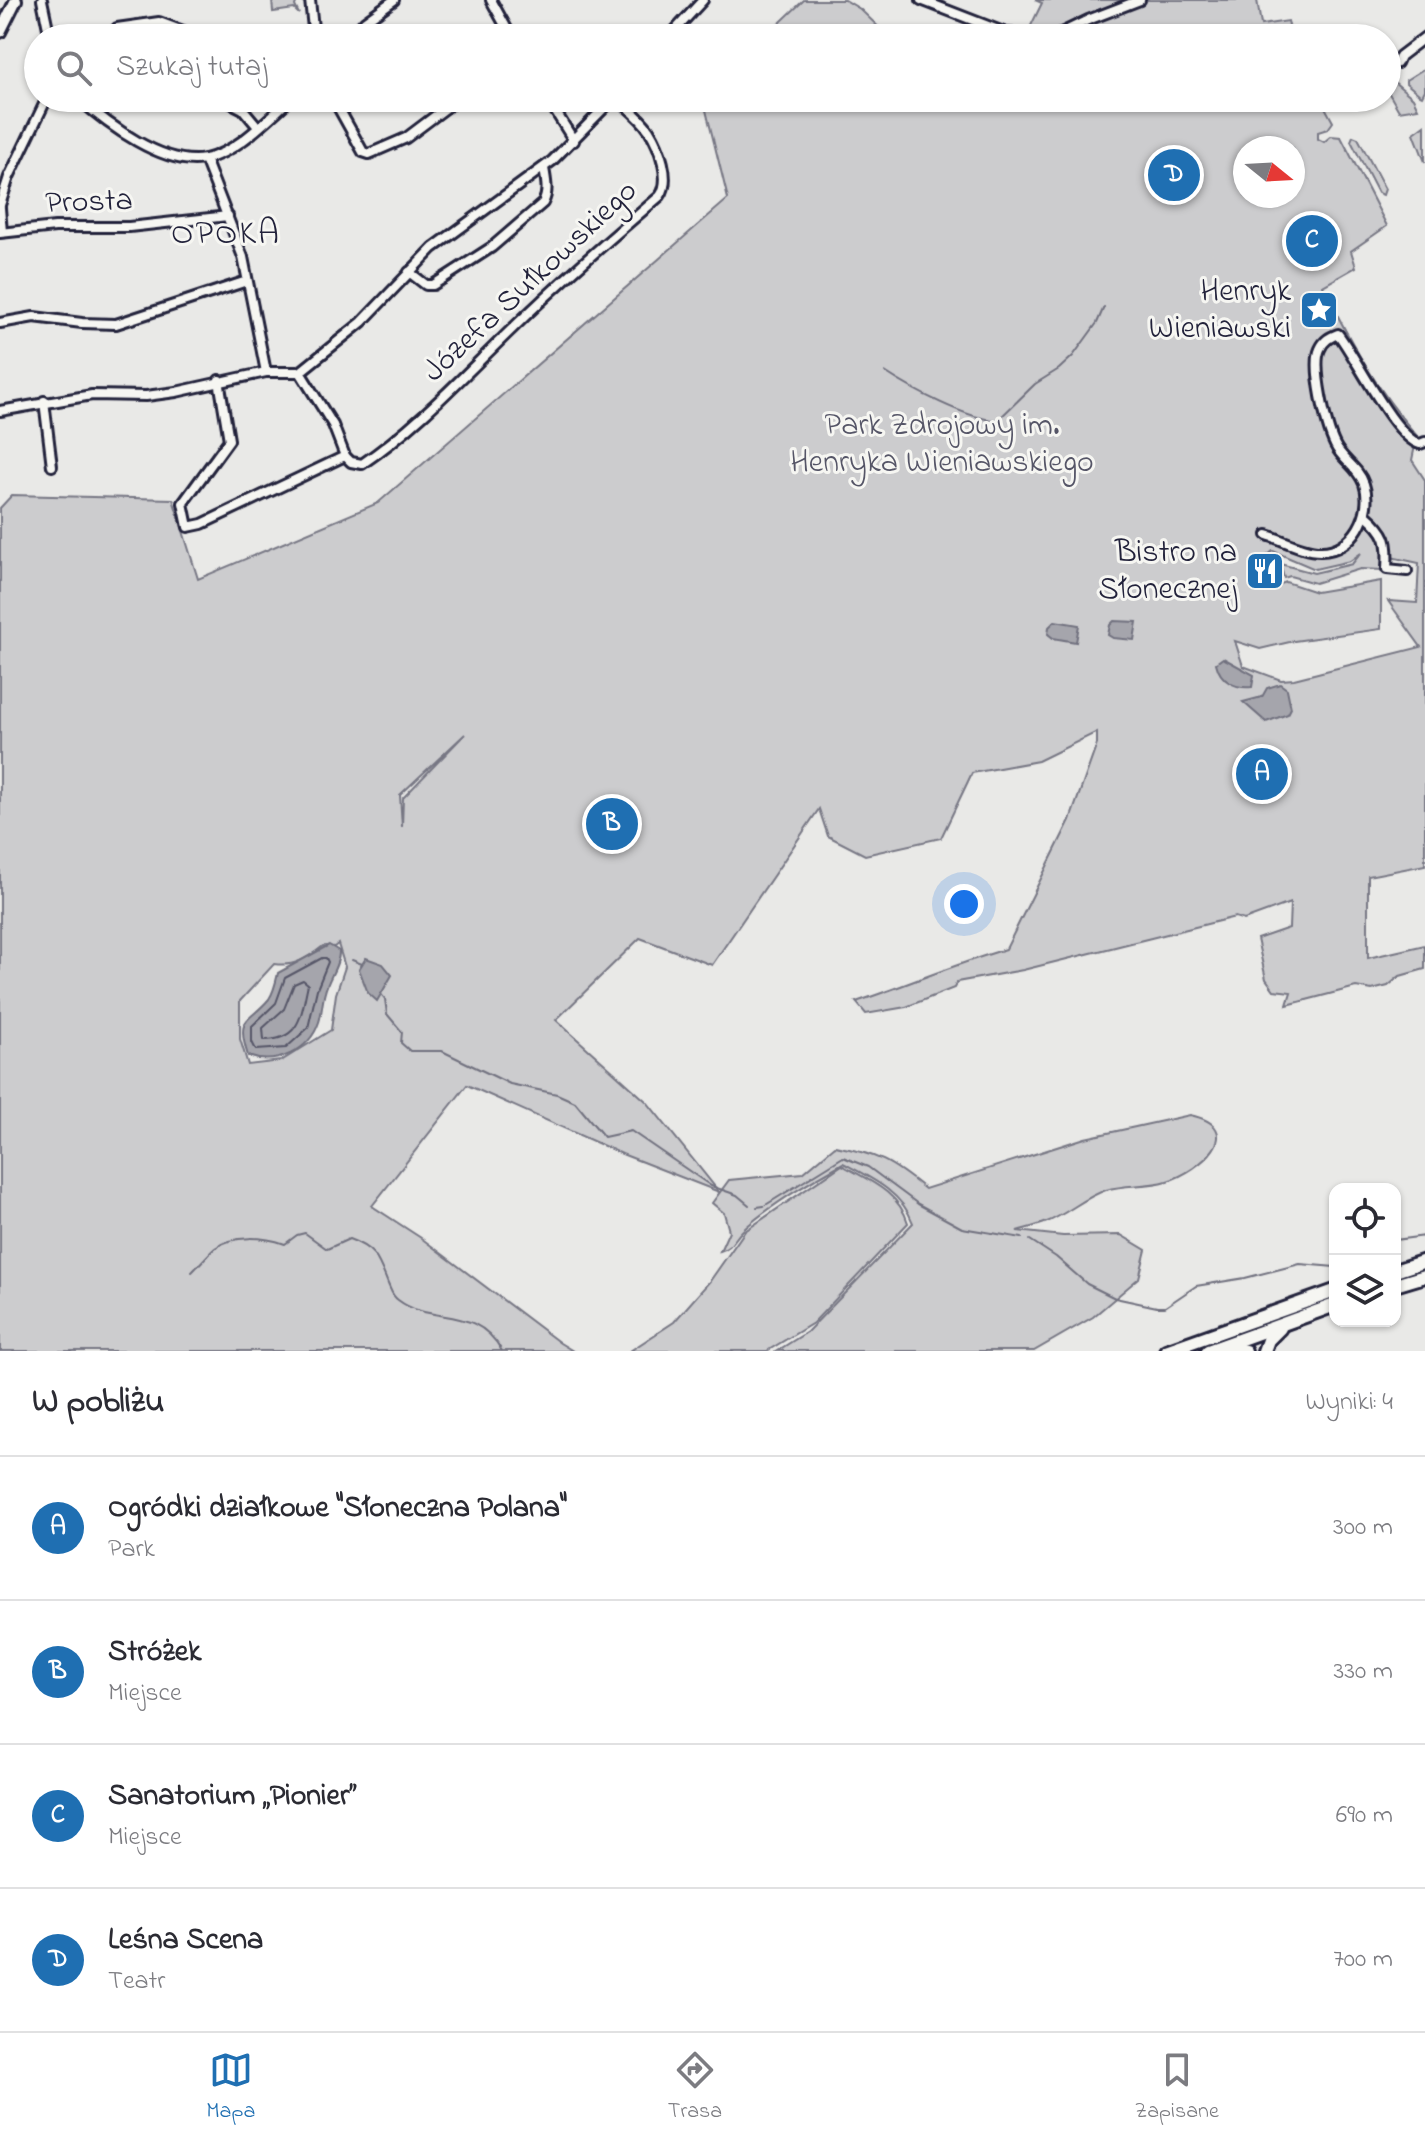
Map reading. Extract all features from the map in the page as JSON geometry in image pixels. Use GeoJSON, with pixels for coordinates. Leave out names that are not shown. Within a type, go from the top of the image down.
{"type":"FeatureCollection","features":[{"type":"Feature","properties":{"kind":"main road"},"geometry":{"type":"LineString","coordinates":[[1401,1269],[1425,1261]]}},
{"type":"Feature","properties":{"kind":"main road"},"geometry":{"type":"LineString","coordinates":[[1401,1283],[1425,1276]]}},
{"type":"Feature","properties":{"kind":"main road"},"geometry":{"type":"LineString","coordinates":[[1166,1351],[1329,1293]]}},
{"type":"Feature","properties":{"kind":"main road"},"geometry":{"type":"LineString","coordinates":[[1212,1349],[1329,1307]]}},
{"type":"Feature","properties":{"kind":"main road"},"geometry":{"type":"LineString","coordinates":[[1264,1351],[1271,1335],[1285,1323]]}},
{"type":"Feature","properties":{"kind":"main road"},"geometry":{"type":"LineString","coordinates":[[1212,1349],[1245,1351]]}},
{"type":"Feature","properties":{"kind":"street"},"geometry":{"type":"LineString","coordinates":[[0,32],[16,0]]}},
{"type":"Feature","properties":{"kind":"street"},"geometry":{"type":"LineString","coordinates":[[42,0],[47,24]]}},
{"type":"Feature","properties":{"kind":"street"},"geometry":{"type":"LineString","coordinates":[[310,0],[313,24]]}},
{"type":"Feature","properties":{"kind":"street"},"geometry":{"type":"LineString","coordinates":[[362,24],[394,0]]}},
{"type":"Feature","properties":{"kind":"street"},"geometry":{"type":"LineString","coordinates":[[491,0],[504,24]]}},
{"type":"Feature","properties":{"kind":"street"},"geometry":{"type":"LineString","coordinates":[[681,24],[703,0]]}},
{"type":"Feature","properties":{"kind":"street"},"geometry":{"type":"LineString","coordinates":[[921,0],[983,24]]}},
{"type":"Feature","properties":{"kind":"street"},"geometry":{"type":"LineString","coordinates":[[1080,24],[1140,0]]}},
{"type":"Feature","properties":{"kind":"street"},"geometry":{"type":"LineString","coordinates":[[1401,55],[1425,37]]}},
{"type":"Feature","properties":{"kind":"street"},"geometry":{"type":"LineString","coordinates":[[1,233],[0,206],[9,177],[40,112]]}},
{"type":"Feature","properties":{"kind":"street"},"geometry":{"type":"LineString","coordinates":[[97,112],[140,143],[169,156],[205,159],[223,152],[276,112]]}},
{"type":"Feature","properties":{"kind":"street"},"geometry":{"type":"LineString","coordinates":[[246,112],[258,127]]}},
{"type":"Feature","properties":{"kind":"street"},"geometry":{"type":"LineString","coordinates":[[341,112],[363,152],[369,154],[406,138],[440,112]]}},
{"type":"Feature","properties":{"kind":"street"},"geometry":{"type":"LineString","coordinates":[[556,112],[574,141]]}},
{"type":"Feature","properties":{"kind":"street"},"geometry":{"type":"LineString","coordinates":[[0,411],[92,395],[146,396],[176,392],[266,372],[300,372],[362,322],[433,248],[544,168],[602,112]]}},
{"type":"Feature","properties":{"kind":"street","name":"Józefa Sułkowskiego"},"geometry":{"type":"LineString","coordinates":[[219,380],[229,440],[183,503],[188,527],[202,524],[345,456],[351,462],[362,464],[405,433],[550,292],[660,196],[665,190],[665,181],[659,152],[648,129],[630,112]]}},
{"type":"Feature","properties":{"kind":"street"},"geometry":{"type":"LineString","coordinates":[[205,159],[243,257],[266,372]]}},
{"type":"Feature","properties":{"kind":"street"},"geometry":{"type":"LineString","coordinates":[[409,272],[426,285],[433,285],[492,247],[543,203],[547,184],[544,168]]}},
{"type":"Feature","properties":{"kind":"street","name":"Prosta"},"geometry":{"type":"LineString","coordinates":[[1,233],[55,227],[129,227],[228,216]]}},
{"type":"Feature","properties":{"kind":"street"},"geometry":{"type":"LineString","coordinates":[[0,323],[34,317],[116,324],[247,281]]}},
{"type":"Feature","properties":{"kind":"street"},"geometry":{"type":"LineString","coordinates":[[1267,535],[1322,551],[1335,549],[1361,525],[1366,515],[1365,485],[1359,473],[1335,446],[1330,431],[1317,368],[1319,350],[1326,339],[1338,334],[1411,442],[1425,442]]}},
{"type":"Feature","properties":{"kind":"street"},"geometry":{"type":"LineString","coordinates":[[300,372],[333,425],[345,456]]}},
{"type":"Feature","properties":{"kind":"street"},"geometry":{"type":"LineString","coordinates":[[44,401],[52,466]]}},
{"type":"Feature","properties":{"kind":"street"},"geometry":{"type":"LineString","coordinates":[[1366,515],[1382,530],[1388,545],[1387,569],[1407,571]]}},
{"type":"Feature","properties":{"kind":"green space"},"geometry":{"type":"Polygon","coordinates":[[[272,0],[297,0],[295,6],[299,14],[294,9],[273,12],[272,0]]]}},
{"type":"Feature","properties":{"kind":"green space"},"geometry":{"type":"Polygon","coordinates":[[[804,0],[845,0],[876,24],[779,24],[804,0]]]}},
{"type":"Feature","properties":{"kind":"green space"},"geometry":{"type":"Polygon","coordinates":[[[1035,0],[1257,0],[1261,24],[1032,24],[1042,3],[1035,0]]]}},
{"type":"Feature","properties":{"kind":"green space"},"geometry":{"type":"Polygon","coordinates":[[[1425,68],[1425,90],[1422,96],[1406,80],[1425,68]]]}},
{"type":"Feature","properties":{"kind":"green space"},"geometry":{"type":"Polygon","coordinates":[[[1401,88],[1413,98],[1418,108],[1401,111],[1401,88]]]}},
{"type":"Feature","properties":{"kind":"green space","name":"Park Zdrojowy im. Henryka Wieniawskiego"},"geometry":{"type":"Polygon","coordinates":[[[706,112],[1328,112],[1333,122],[1328,129],[1318,132],[1318,139],[1324,142],[1331,136],[1341,137],[1387,226],[1351,251],[1356,267],[1323,286],[1365,364],[1417,436],[1412,460],[1425,480],[1425,865],[1368,876],[1368,958],[1425,945],[1425,969],[1400,976],[1388,986],[1372,990],[1356,987],[1287,1005],[1291,992],[1274,990],[1266,979],[1257,939],[1289,928],[1290,903],[1244,920],[1235,917],[1023,970],[957,982],[954,988],[906,1007],[866,1014],[856,1002],[1006,949],[1070,820],[1097,744],[1097,732],[1038,761],[972,773],[941,838],[865,855],[828,836],[819,809],[712,965],[640,938],[556,1020],[647,1102],[719,1192],[622,1154],[467,1085],[372,1206],[421,1238],[573,1351],[0,1351],[0,508],[12,495],[173,499],[198,579],[378,503],[728,199],[706,112]],[[1273,551],[1253,567],[1256,577],[1281,584],[1286,582],[1316,592],[1381,581],[1381,629],[1260,649],[1235,641],[1243,666],[1281,680],[1294,679],[1421,647],[1388,601],[1417,603],[1419,563],[1386,556],[1383,570],[1360,569],[1315,583],[1290,576],[1284,578],[1280,564],[1314,573],[1352,564],[1361,553],[1350,561],[1315,569],[1273,551]],[[465,734],[400,795],[402,827],[403,798],[465,734]],[[338,944],[334,947],[323,946],[294,963],[274,964],[240,1001],[240,1039],[248,1065],[281,1061],[331,1030],[336,994],[345,967],[338,944]]]}},
{"type":"Feature","properties":{"kind":"green space"},"geometry":{"type":"Polygon","coordinates":[[[1425,125],[1425,162],[1414,133],[1425,125]]]}},
{"type":"Feature","properties":{"kind":"green space"},"geometry":{"type":"Polygon","coordinates":[[[1353,136],[1358,138],[1385,189],[1383,195],[1378,193],[1351,141],[1353,136]]]}},
{"type":"Feature","properties":{"kind":"green space"},"geometry":{"type":"Polygon","coordinates":[[[1190,1115],[1208,1121],[1216,1129],[1218,1139],[1205,1159],[1193,1168],[1160,1183],[1106,1190],[1054,1219],[1017,1231],[1063,1236],[1121,1235],[1146,1250],[1139,1278],[1093,1317],[1034,1351],[777,1351],[807,1332],[913,1223],[893,1194],[875,1180],[843,1163],[777,1204],[720,1251],[729,1231],[724,1213],[712,1203],[729,1180],[803,1173],[835,1146],[884,1160],[925,1189],[1085,1138],[1190,1115]]]}},
{"type":"Feature","properties":{"kind":"green space"},"geometry":{"type":"Polygon","coordinates":[[[842,1165],[890,1195],[904,1212],[908,1223],[813,1323],[767,1351],[630,1351],[674,1322],[710,1281],[745,1231],[842,1165]]]}},
{"type":"Feature","properties":{"kind":"green space"},"geometry":{"type":"Polygon","coordinates":[[[1329,1298],[1329,1303],[1194,1351],[1181,1351],[1329,1298]]]}},
{"type":"Feature","properties":{"kind":"water"},"geometry":{"type":"Polygon","coordinates":[[[1055,621],[1079,625],[1076,642],[1053,638],[1048,634],[1049,627],[1055,621]]]}},
{"type":"Feature","properties":{"kind":"water"},"geometry":{"type":"Polygon","coordinates":[[[1114,621],[1137,622],[1134,640],[1108,635],[1114,621]]]}},
{"type":"Feature","properties":{"kind":"water"},"geometry":{"type":"Polygon","coordinates":[[[1223,658],[1254,675],[1252,687],[1234,685],[1221,675],[1216,663],[1223,658]]]}},
{"type":"Feature","properties":{"kind":"water"},"geometry":{"type":"Polygon","coordinates":[[[1280,684],[1287,689],[1291,708],[1288,714],[1266,722],[1243,702],[1262,697],[1267,688],[1280,684]]]}},
{"type":"Feature","properties":{"kind":"water"},"geometry":{"type":"Polygon","coordinates":[[[329,945],[339,951],[339,956],[315,1032],[291,1054],[270,1059],[248,1056],[244,1027],[269,999],[278,973],[329,945]]]}},
{"type":"Feature","properties":{"kind":"water"},"geometry":{"type":"Polygon","coordinates":[[[366,958],[383,964],[392,975],[377,1001],[368,993],[359,969],[366,958]]]}},
{"type":"Feature","properties":{"kind":"waterway"},"geometry":{"type":"LineString","coordinates":[[885,372],[956,409],[998,420],[1035,384],[1073,356],[1097,323],[1104,307]]}},
{"type":"Feature","properties":{"kind":"waterway"},"geometry":{"type":"LineString","coordinates":[[352,960],[362,964]]}},
{"type":"Feature","properties":{"kind":"waterway"},"geometry":{"type":"LineString","coordinates":[[381,994],[387,1014],[402,1032],[401,1043],[410,1051],[442,1051],[510,1084],[557,1094],[575,1102],[604,1137],[631,1131],[711,1186],[737,1195],[749,1205]]}},
{"type":"Feature","properties":{"kind":"waterway"},"geometry":{"type":"LineString","coordinates":[[757,1207],[764,1206],[843,1157],[868,1167],[918,1204],[962,1228],[1022,1238]]}},
{"type":"Feature","properties":{"kind":"waterway"},"geometry":{"type":"LineString","coordinates":[[192,1272],[215,1248],[231,1240],[259,1238],[285,1244],[305,1233],[327,1249],[349,1239],[375,1256],[398,1300],[411,1308],[479,1326],[502,1351]]}},
{"type":"Feature","properties":{"kind":"waterway"},"geometry":{"type":"LineString","coordinates":[[1401,1239],[1425,1236]]}},
{"type":"Feature","properties":{"kind":"waterway"},"geometry":{"type":"LineString","coordinates":[[1030,1240],[1056,1257],[1087,1284],[1115,1298],[1157,1307],[1165,1307],[1196,1286],[1300,1264],[1329,1266]]}},
{"type":"Feature","properties":{"kind":"place","name":"Leśna Scena"},"geometry":{"type":"Point","coordinates":[1174,175]}},
{"type":"Feature","properties":{"kind":"place","name":"Sanatorium „Pionier”"},"geometry":{"type":"Point","coordinates":[1312,241]}},
{"type":"Feature","properties":{"kind":"place","name":"Henryk Wieniawski"},"geometry":{"type":"Point","coordinates":[1319,310]}},
{"type":"Feature","properties":{"kind":"place","name":"Bistro na Słonecznej"},"geometry":{"type":"Point","coordinates":[1265,571]}},
{"type":"Feature","properties":{"kind":"place","name":"Ogródki działkowe \"Słoneczna Polana\""},"geometry":{"type":"Point","coordinates":[1262,774]}},
{"type":"Feature","properties":{"kind":"place","name":"Stróżek"},"geometry":{"type":"Point","coordinates":[612,824]}},
{"type":"Feature","properties":{"kind":"district","name":"OPOKA"},"geometry":{"type":"Point","coordinates":[226,235]}}]}
